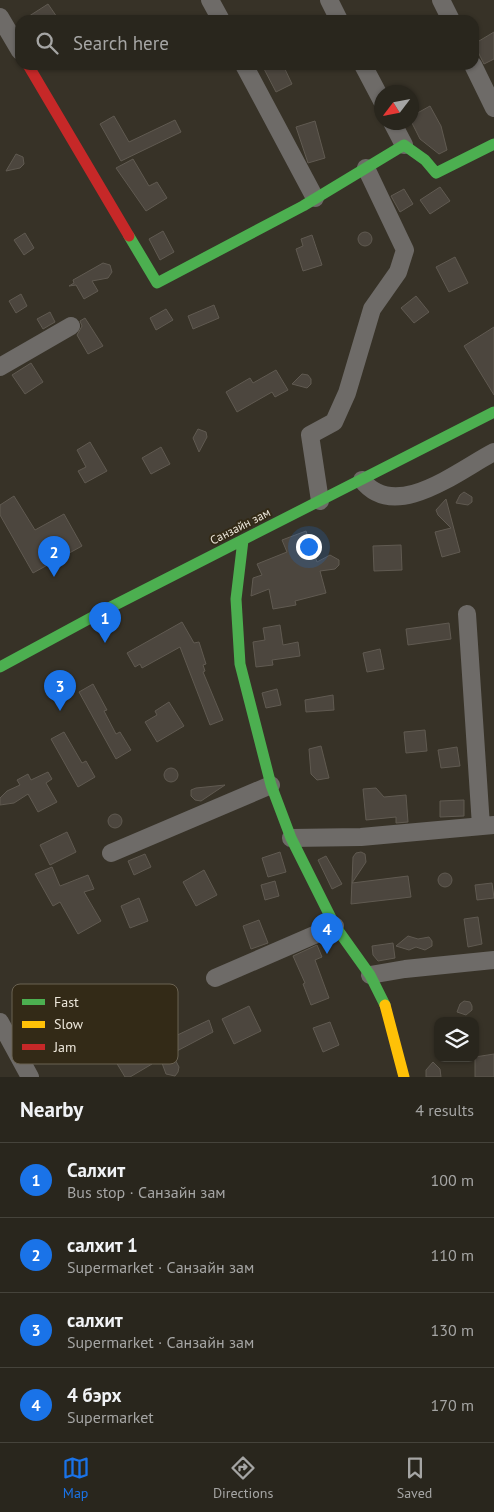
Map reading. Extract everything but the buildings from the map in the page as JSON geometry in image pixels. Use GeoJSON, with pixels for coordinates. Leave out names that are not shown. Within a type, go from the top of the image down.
{"type":"FeatureCollection","features":[{"type":"Feature","properties":{"kind":"street"},"geometry":{"type":"LineString","coordinates":[[210,0],[218,15]]}},
{"type":"Feature","properties":{"kind":"street"},"geometry":{"type":"LineString","coordinates":[[329,0],[337,15]]}},
{"type":"Feature","properties":{"kind":"street"},"geometry":{"type":"LineString","coordinates":[[441,0],[448,15]]}},
{"type":"Feature","properties":{"kind":"street"},"geometry":{"type":"LineString","coordinates":[[0,17],[15,42]]}},
{"type":"Feature","properties":{"kind":"street"},"geometry":{"type":"LineString","coordinates":[[31,70],[157,283],[315,198],[404,145]]}},
{"type":"Feature","properties":{"kind":"street"},"geometry":{"type":"LineString","coordinates":[[247,70],[315,198]]}},
{"type":"Feature","properties":{"kind":"street"},"geometry":{"type":"LineString","coordinates":[[366,70],[374,86]]}},
{"type":"Feature","properties":{"kind":"street"},"geometry":{"type":"LineString","coordinates":[[475,70],[494,108]]}},
{"type":"Feature","properties":{"kind":"street"},"geometry":{"type":"LineString","coordinates":[[396,130],[404,145],[425,160],[436,172],[494,144]]}},
{"type":"Feature","properties":{"kind":"street"},"geometry":{"type":"LineString","coordinates":[[320,501],[310,435],[334,422],[347,393],[372,309],[398,272],[404,250],[366,168]]}},
{"type":"Feature","properties":{"kind":"street"},"geometry":{"type":"LineString","coordinates":[[0,367],[71,326]]}},
{"type":"Feature","properties":{"kind":"street","name":"Санзайн зам"},"geometry":{"type":"LineString","coordinates":[[0,667],[42,643],[494,412]]}},
{"type":"Feature","properties":{"kind":"street"},"geometry":{"type":"LineString","coordinates":[[362,480],[369,489],[392,498],[427,490],[494,452]]}},
{"type":"Feature","properties":{"kind":"street"},"geometry":{"type":"LineString","coordinates":[[243,540],[236,599],[240,664],[271,785],[291,838],[335,926],[370,975],[385,1004],[404,1077]]}},
{"type":"Feature","properties":{"kind":"street"},"geometry":{"type":"LineString","coordinates":[[291,838],[400,835],[488,825],[467,614]]}},
{"type":"Feature","properties":{"kind":"street"},"geometry":{"type":"LineString","coordinates":[[111,853],[271,785]]}},
{"type":"Feature","properties":{"kind":"street"},"geometry":{"type":"LineString","coordinates":[[215,978],[335,926]]}},
{"type":"Feature","properties":{"kind":"street"},"geometry":{"type":"LineString","coordinates":[[370,975],[404,969],[494,960]]}},
{"type":"Feature","properties":{"kind":"street"},"geometry":{"type":"LineString","coordinates":[[0,1022],[12,1044]]}},
{"type":"Feature","properties":{"kind":"street"},"geometry":{"type":"LineString","coordinates":[[23,1064],[30,1077]]}},
{"type":"Feature","properties":{"kind":"traffic: fast"},"geometry":{"type":"LineString","coordinates":[[129,236],[157,283],[303,206],[404,145],[425,160],[436,173],[494,144]]}},
{"type":"Feature","properties":{"kind":"traffic: fast"},"geometry":{"type":"LineString","coordinates":[[0,667],[109,608],[494,412]]}},
{"type":"Feature","properties":{"kind":"traffic: fast"},"geometry":{"type":"LineString","coordinates":[[243,540],[236,599],[240,664],[271,785],[291,838],[335,926],[370,975],[385,1005]]}},
{"type":"Feature","properties":{"kind":"traffic: slow"},"geometry":{"type":"LineString","coordinates":[[385,1005],[404,1077]]}},
{"type":"Feature","properties":{"kind":"traffic: jam"},"geometry":{"type":"LineString","coordinates":[[31,70],[129,236]]}},
{"type":"Feature","properties":{"kind":"place","name":"салхит 1"},"geometry":{"type":"Point","coordinates":[54,577]}},
{"type":"Feature","properties":{"kind":"place","name":"Салхит"},"geometry":{"type":"Point","coordinates":[105,643]}},
{"type":"Feature","properties":{"kind":"place","name":"салхит"},"geometry":{"type":"Point","coordinates":[60,711]}},
{"type":"Feature","properties":{"kind":"place","name":"4 бэрх"},"geometry":{"type":"Point","coordinates":[327,954]}}]}
